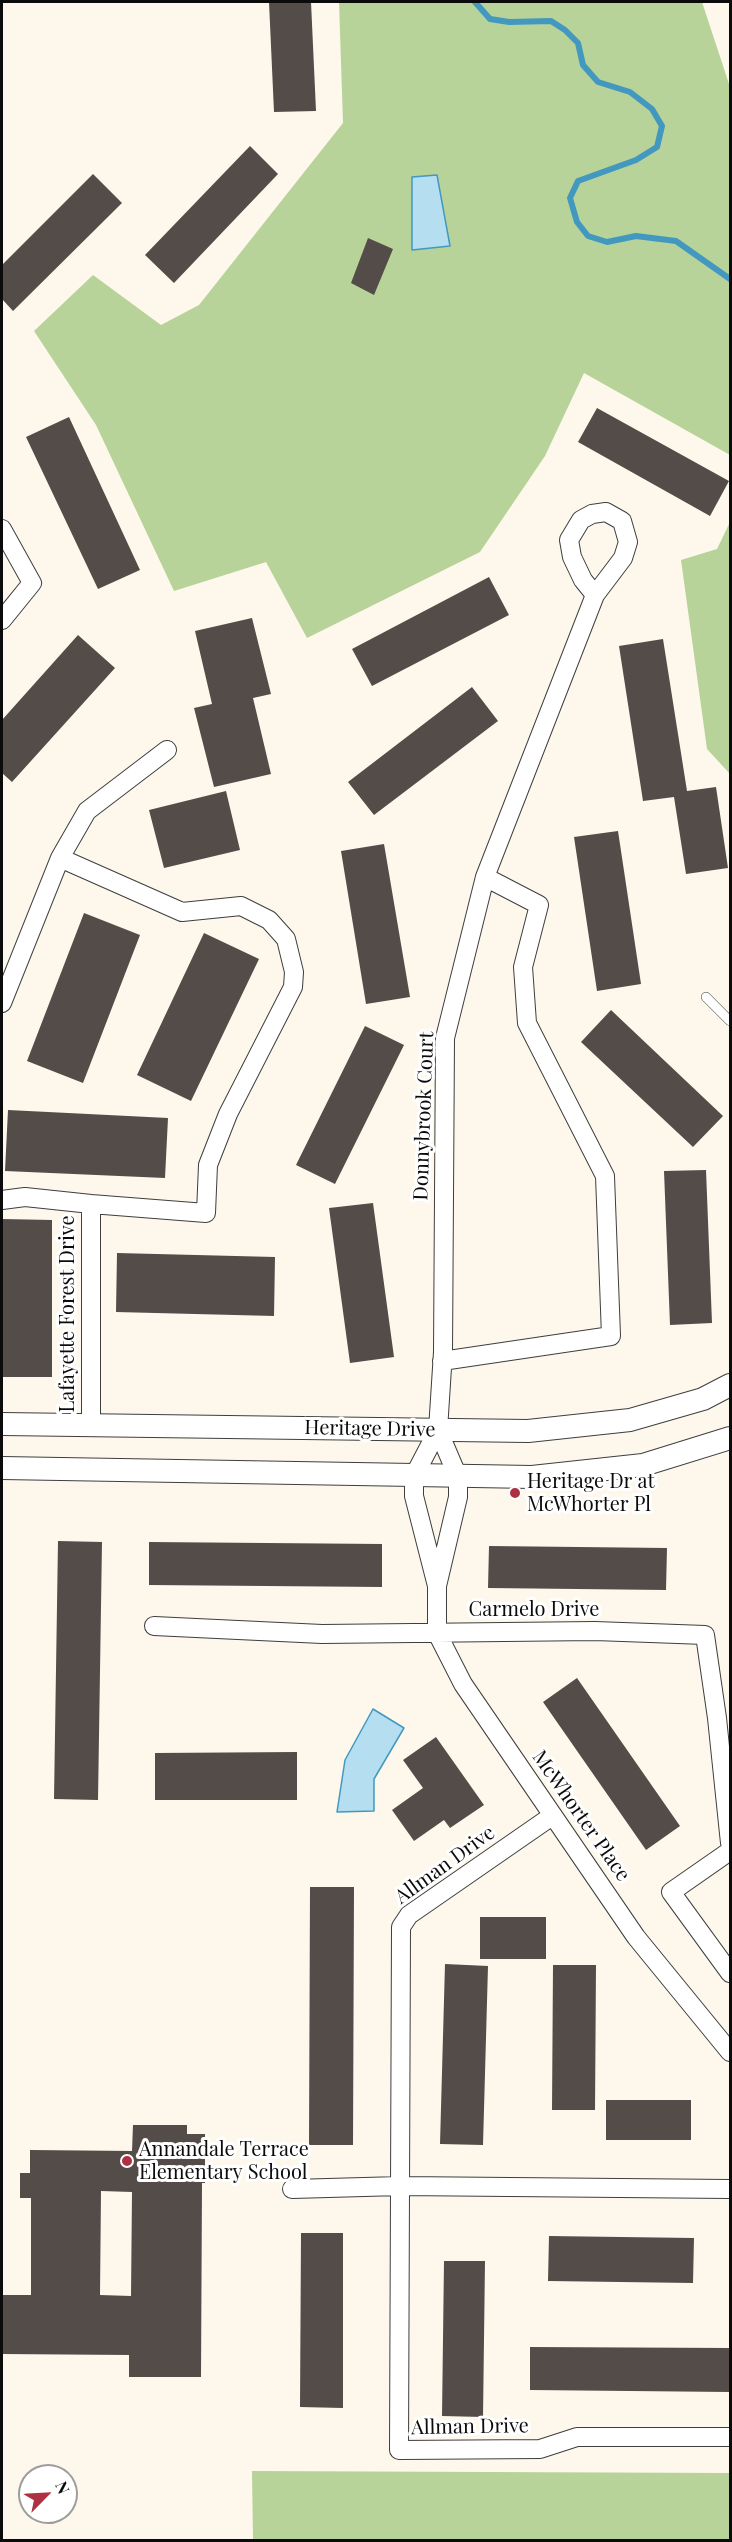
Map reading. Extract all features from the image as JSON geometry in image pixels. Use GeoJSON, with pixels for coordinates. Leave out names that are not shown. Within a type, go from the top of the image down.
{"type":"FeatureCollection","features":[{"type":"Feature","properties":{"kind":"street"},"geometry":{"type":"LineString","coordinates":[[2,528],[32,583],[2,620]]}},
{"type":"Feature","properties":{"kind":"street","name":"Donnybrook Court"},"geometry":{"type":"LineString","coordinates":[[438,1430],[442,1361],[445,1038],[485,877],[595,595]]}},
{"type":"Feature","properties":{"kind":"street"},"geometry":{"type":"LineString","coordinates":[[2,1003],[60,858],[87,811],[167,750]]}},
{"type":"Feature","properties":{"kind":"street","name":"Lafayette Forest Drive"},"geometry":{"type":"LineString","coordinates":[[2,1200],[25,1197],[206,1213],[208,1165],[228,1114],[293,987],[294,972],[286,939],[269,920],[253,910],[241,906],[182,912],[60,858]]}},
{"type":"Feature","properties":{"kind":"street"},"geometry":{"type":"LineString","coordinates":[[442,1361],[611,1336],[605,1176],[527,1023],[523,967],[539,905],[485,877]]}},
{"type":"Feature","properties":{"kind":"street","name":"Lafayette Forest Drive"},"geometry":{"type":"LineString","coordinates":[[91,1204],[91,1423]]}},
{"type":"Feature","properties":{"kind":"street","name":"Heritage Drive"},"geometry":{"type":"LineString","coordinates":[[2,1424],[91,1423],[528,1431],[630,1420],[703,1399],[730,1385]]}},
{"type":"Feature","properties":{"kind":"street"},"geometry":{"type":"LineString","coordinates":[[414,1476],[438,1430]]}},
{"type":"Feature","properties":{"kind":"street","name":"McWhorter Place"},"geometry":{"type":"LineString","coordinates":[[438,1430],[458,1477],[458,1497],[437,1586],[437,1633],[463,1684],[636,1937],[730,2052]]}},
{"type":"Feature","properties":{"kind":"street"},"geometry":{"type":"LineString","coordinates":[[2,1468],[532,1477],[643,1465],[730,1438]]}},
{"type":"Feature","properties":{"kind":"street","name":"McWhorter Place"},"geometry":{"type":"LineString","coordinates":[[414,1476],[414,1496],[437,1586]]}},
{"type":"Feature","properties":{"kind":"street","name":"Carmelo Drive"},"geometry":{"type":"LineString","coordinates":[[153,1626],[322,1634],[595,1631],[705,1635],[717,1718],[730,1843]]}},
{"type":"Feature","properties":{"kind":"street","name":"Allman Drive"},"geometry":{"type":"LineString","coordinates":[[552,1816],[409,1915],[400,1927],[399,2450],[540,2449],[577,2437],[730,2436]]}},
{"type":"Feature","properties":{"kind":"street"},"geometry":{"type":"LineString","coordinates":[[730,1851],[671,1892],[730,1973]]}},
{"type":"Feature","properties":{"kind":"street"},"geometry":{"type":"LineString","coordinates":[[292,2189],[400,2186],[730,2189]]}},
{"type":"Feature","properties":{"kind":"lane"},"geometry":{"type":"LineString","coordinates":[[705,997],[730,1021]]}},
{"type":"Feature","properties":{"kind":"green space"},"geometry":{"type":"Polygon","coordinates":[[[339,2],[702,2],[730,87],[730,455],[584,373],[545,456],[480,552],[307,638],[266,562],[174,591],[96,425],[34,331],[93,275],[161,325],[199,305],[343,123],[339,2]]]}},
{"type":"Feature","properties":{"kind":"green space"},"geometry":{"type":"Polygon","coordinates":[[[730,522],[730,774],[707,749],[681,560],[717,549],[730,522]]]}},
{"type":"Feature","properties":{"kind":"green space"},"geometry":{"type":"Polygon","coordinates":[[[252,2471],[730,2473],[730,2540],[253,2540],[252,2471]]]}},
{"type":"Feature","properties":{"kind":"water"},"geometry":{"type":"Polygon","coordinates":[[[437,175],[450,246],[412,250],[412,177],[437,175]]]}},
{"type":"Feature","properties":{"kind":"water"},"geometry":{"type":"Polygon","coordinates":[[[373,1709],[404,1728],[374,1779],[374,1811],[337,1812],[345,1760],[373,1709]]]}},
{"type":"Feature","properties":{"kind":"building"},"geometry":{"type":"Polygon","coordinates":[[[269,2],[311,2],[316,111],[274,112],[269,2]]]}},
{"type":"Feature","properties":{"kind":"building"},"geometry":{"type":"Polygon","coordinates":[[[250,146],[278,174],[174,283],[145,255],[250,146]]]}},
{"type":"Feature","properties":{"kind":"building"},"geometry":{"type":"Polygon","coordinates":[[[93,174],[122,203],[13,311],[2,299],[2,265],[93,174]]]}},
{"type":"Feature","properties":{"kind":"building"},"geometry":{"type":"Polygon","coordinates":[[[368,238],[393,249],[374,295],[351,283],[368,238]]]}},
{"type":"Feature","properties":{"kind":"building"},"geometry":{"type":"Polygon","coordinates":[[[597,408],[729,481],[710,516],[578,442],[597,408]]]}},
{"type":"Feature","properties":{"kind":"building"},"geometry":{"type":"Polygon","coordinates":[[[69,417],[140,570],[98,589],[26,437],[69,417]]]}},
{"type":"Feature","properties":{"kind":"building"},"geometry":{"type":"Polygon","coordinates":[[[489,577],[509,615],[372,686],[352,649],[489,577]]]}},
{"type":"Feature","properties":{"kind":"building"},"geometry":{"type":"Polygon","coordinates":[[[252,618],[271,694],[253,698],[271,774],[214,787],[194,708],[212,704],[195,631],[252,618]]]}},
{"type":"Feature","properties":{"kind":"building"},"geometry":{"type":"Polygon","coordinates":[[[78,635],[115,668],[12,782],[2,773],[2,720],[78,635]]]}},
{"type":"Feature","properties":{"kind":"building"},"geometry":{"type":"Polygon","coordinates":[[[663,639],[687,791],[716,787],[728,868],[686,874],[674,797],[643,801],[619,646],[663,639]]]}},
{"type":"Feature","properties":{"kind":"building"},"geometry":{"type":"Polygon","coordinates":[[[472,687],[498,721],[374,815],[348,782],[472,687]]]}},
{"type":"Feature","properties":{"kind":"building"},"geometry":{"type":"Polygon","coordinates":[[[226,791],[240,850],[164,868],[149,810],[226,791]]]}},
{"type":"Feature","properties":{"kind":"building"},"geometry":{"type":"Polygon","coordinates":[[[618,831],[641,984],[597,991],[574,837],[618,831]]]}},
{"type":"Feature","properties":{"kind":"building"},"geometry":{"type":"Polygon","coordinates":[[[384,844],[410,997],[366,1004],[341,851],[384,844]]]}},
{"type":"Feature","properties":{"kind":"building"},"geometry":{"type":"Polygon","coordinates":[[[84,913],[140,935],[83,1083],[27,1061],[84,913]]]}},
{"type":"Feature","properties":{"kind":"building"},"geometry":{"type":"Polygon","coordinates":[[[204,933],[259,959],[191,1101],[137,1075],[204,933]]]}},
{"type":"Feature","properties":{"kind":"building"},"geometry":{"type":"Polygon","coordinates":[[[611,1010],[723,1116],[693,1147],[581,1042],[611,1010]]]}},
{"type":"Feature","properties":{"kind":"building"},"geometry":{"type":"Polygon","coordinates":[[[365,1026],[404,1045],[335,1184],[296,1165],[365,1026]]]}},
{"type":"Feature","properties":{"kind":"building"},"geometry":{"type":"Polygon","coordinates":[[[8,1110],[168,1118],[165,1178],[5,1171],[8,1110]]]}},
{"type":"Feature","properties":{"kind":"building"},"geometry":{"type":"Polygon","coordinates":[[[706,1170],[712,1323],[670,1325],[664,1171],[706,1170]]]}},
{"type":"Feature","properties":{"kind":"building"},"geometry":{"type":"Polygon","coordinates":[[[373,1203],[394,1357],[350,1363],[329,1208],[373,1203]]]}},
{"type":"Feature","properties":{"kind":"building"},"geometry":{"type":"Polygon","coordinates":[[[2,1219],[52,1220],[52,1377],[2,1377],[2,1219]]]}},
{"type":"Feature","properties":{"kind":"building"},"geometry":{"type":"Polygon","coordinates":[[[117,1253],[275,1257],[274,1316],[116,1312],[117,1253]]]}},
{"type":"Feature","properties":{"kind":"building"},"geometry":{"type":"Polygon","coordinates":[[[58,1541],[102,1542],[98,1800],[54,1799],[58,1541]]]}},
{"type":"Feature","properties":{"kind":"building"},"geometry":{"type":"Polygon","coordinates":[[[149,1542],[382,1544],[382,1587],[149,1585],[149,1542]]]}},
{"type":"Feature","properties":{"kind":"building"},"geometry":{"type":"Polygon","coordinates":[[[489,1546],[667,1548],[666,1590],[488,1588],[489,1546]]]}},
{"type":"Feature","properties":{"kind":"building"},"geometry":{"type":"Polygon","coordinates":[[[577,1678],[680,1826],[646,1850],[543,1702],[577,1678]]]}},
{"type":"Feature","properties":{"kind":"building"},"geometry":{"type":"Polygon","coordinates":[[[436,1737],[484,1805],[450,1828],[444,1820],[414,1841],[392,1810],[423,1788],[403,1760],[436,1737]]]}},
{"type":"Feature","properties":{"kind":"building"},"geometry":{"type":"Polygon","coordinates":[[[297,1752],[297,1800],[155,1800],[155,1753],[297,1752]]]}},
{"type":"Feature","properties":{"kind":"building"},"geometry":{"type":"Polygon","coordinates":[[[310,1887],[354,1887],[353,2145],[309,2145],[310,1887]]]}},
{"type":"Feature","properties":{"kind":"building"},"geometry":{"type":"Polygon","coordinates":[[[480,1917],[546,1917],[546,1959],[480,1959],[480,1917]]]}},
{"type":"Feature","properties":{"kind":"building"},"geometry":{"type":"Polygon","coordinates":[[[445,1964],[488,1966],[483,2145],[440,2144],[445,1964]]]}},
{"type":"Feature","properties":{"kind":"building"},"geometry":{"type":"Polygon","coordinates":[[[553,1965],[596,1965],[595,2110],[552,2110],[553,1965]]]}},
{"type":"Feature","properties":{"kind":"building"},"geometry":{"type":"Polygon","coordinates":[[[606,2100],[691,2100],[691,2140],[606,2140],[606,2100]]]}},
{"type":"Feature","properties":{"kind":"building"},"geometry":{"type":"Polygon","coordinates":[[[133,2125],[187,2125],[187,2134],[205,2134],[205,2183],[202,2183],[201,2377],[129,2377],[129,2355],[2,2354],[2,2295],[31,2295],[31,2198],[20,2198],[20,2173],[30,2173],[30,2150],[132,2151],[133,2125]],[[101,2191],[100,2295],[131,2296],[132,2192],[101,2191]]]}},
{"type":"Feature","properties":{"kind":"building"},"geometry":{"type":"Polygon","coordinates":[[[301,2233],[343,2233],[343,2408],[300,2407],[301,2233]]]}},
{"type":"Feature","properties":{"kind":"building"},"geometry":{"type":"Polygon","coordinates":[[[549,2236],[694,2238],[693,2283],[548,2281],[549,2236]]]}},
{"type":"Feature","properties":{"kind":"building"},"geometry":{"type":"Polygon","coordinates":[[[444,2261],[485,2261],[483,2417],[442,2416],[444,2261]]]}},
{"type":"Feature","properties":{"kind":"building"},"geometry":{"type":"Polygon","coordinates":[[[530,2347],[730,2348],[730,2392],[530,2390],[530,2347]]]}},
{"type":"Feature","properties":{"kind":"waterway"},"geometry":{"type":"LineString","coordinates":[[475,2],[490,19],[509,22],[551,21],[565,30],[578,43],[583,65],[598,82],[630,92],[652,109],[662,126],[657,147],[636,160],[578,181],[570,198],[577,222],[588,236],[607,242],[636,236],[676,241],[730,279]]}},
{"type":"Feature","properties":{"kind":"place","name":"Heritage Dr at McWhorter Pl"},"geometry":{"type":"Point","coordinates":[515,1493]}},
{"type":"Feature","properties":{"kind":"place","name":"Annandale Terrace Elementary School"},"geometry":{"type":"Point","coordinates":[127,2161]}}]}
